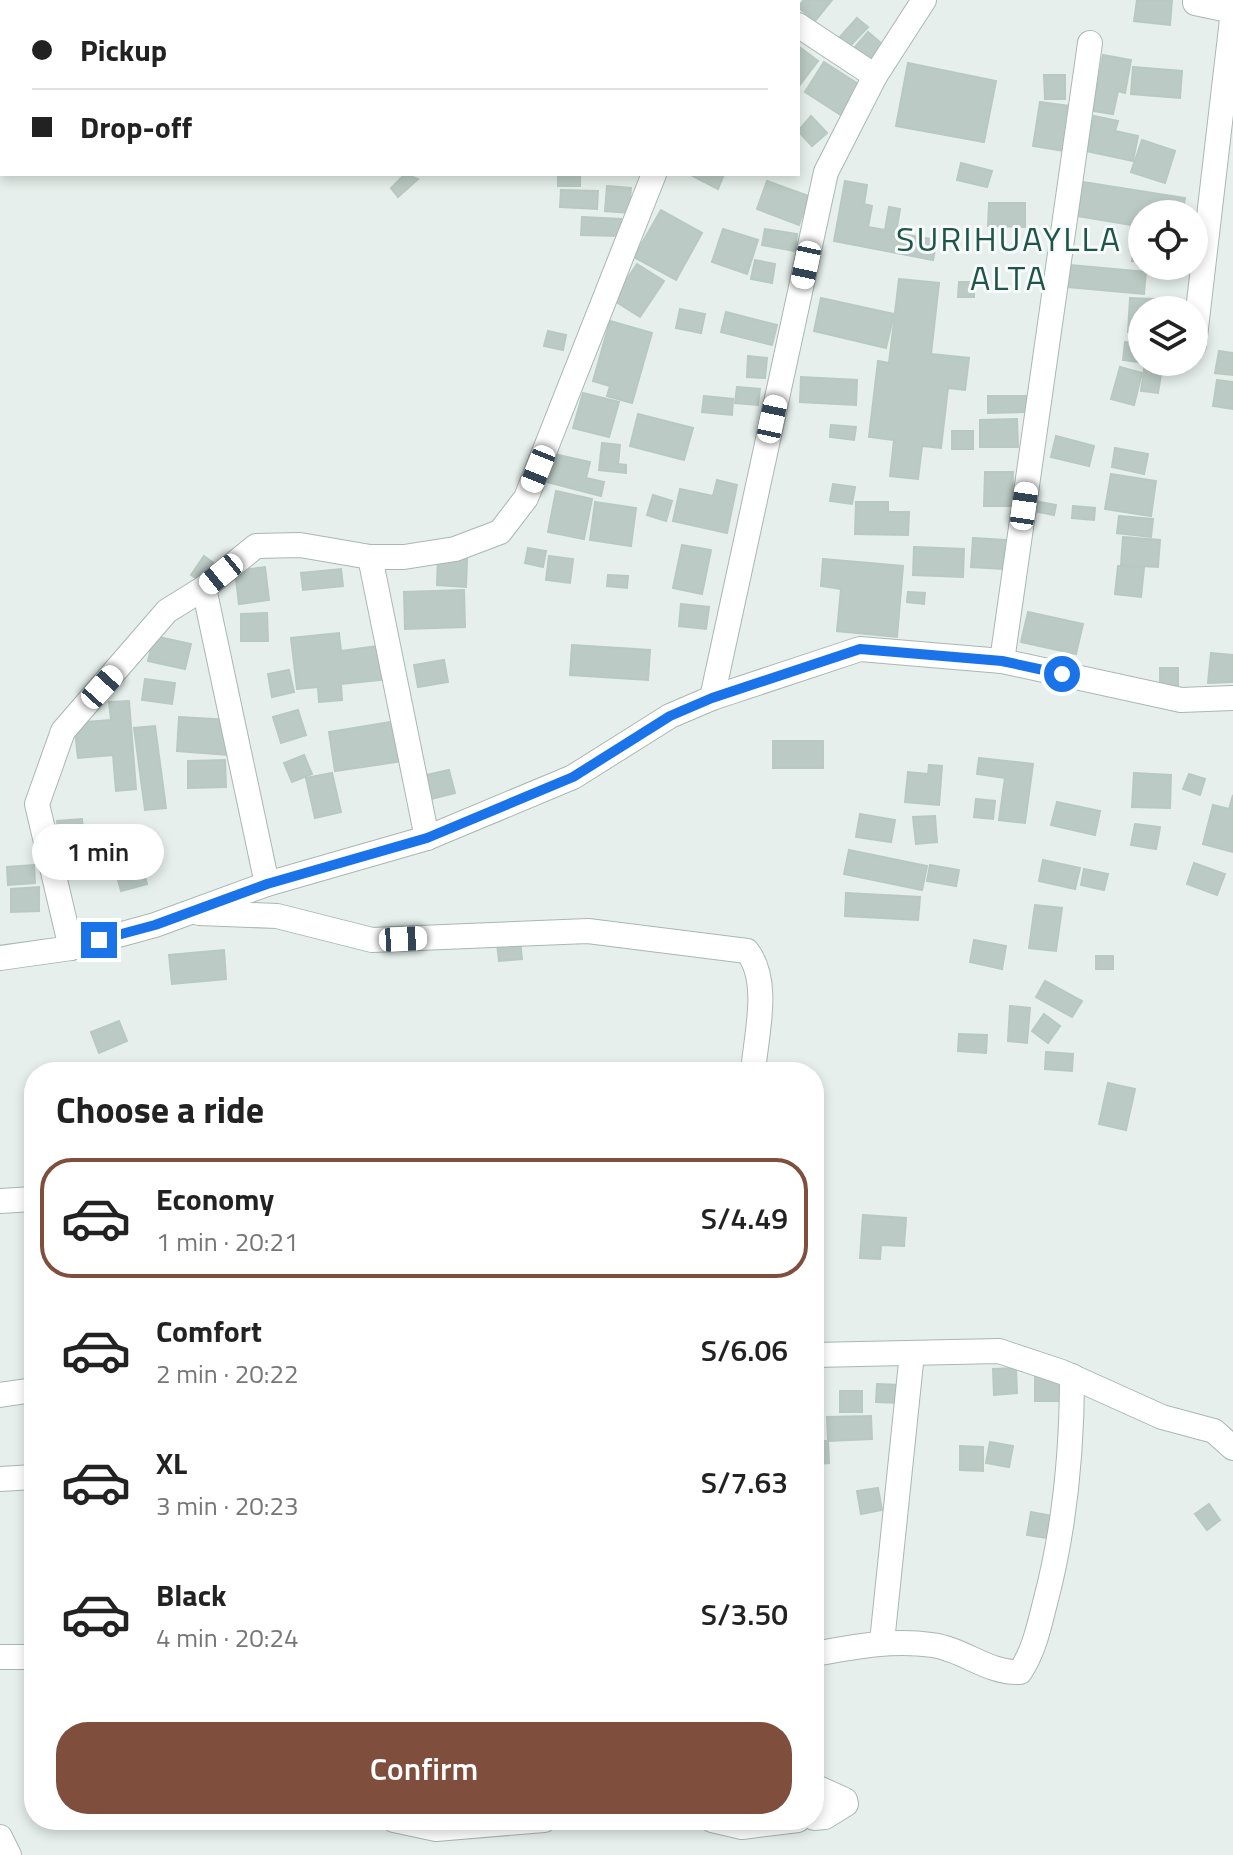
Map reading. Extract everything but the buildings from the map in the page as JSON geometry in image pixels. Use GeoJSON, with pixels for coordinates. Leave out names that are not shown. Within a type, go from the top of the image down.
{"type":"FeatureCollection","features":[{"type":"Feature","properties":{"kind":"street"},"geometry":{"type":"LineString","coordinates":[[712,698],[826,172],[875,76],[924,0]]}},
{"type":"Feature","properties":{"kind":"street"},"geometry":{"type":"LineString","coordinates":[[1195,0],[1195,3],[1233,11],[1200,296]]}},
{"type":"Feature","properties":{"kind":"street"},"geometry":{"type":"LineString","coordinates":[[800,26],[875,76]]}},
{"type":"Feature","properties":{"kind":"street"},"geometry":{"type":"LineString","coordinates":[[1002,661],[1090,43]]}},
{"type":"Feature","properties":{"kind":"street"},"geometry":{"type":"LineString","coordinates":[[71,948],[37,804],[63,731],[167,611],[204,588],[256,546],[300,545],[370,557],[404,557],[455,549],[500,532],[526,498],[653,176]]}},
{"type":"Feature","properties":{"kind":"street"},"geometry":{"type":"LineString","coordinates":[[370,557],[427,838]]}},
{"type":"Feature","properties":{"kind":"street"},"geometry":{"type":"LineString","coordinates":[[204,588],[267,884]]}},
{"type":"Feature","properties":{"kind":"street"},"geometry":{"type":"LineString","coordinates":[[0,958],[71,948],[188,913],[267,884],[427,838],[573,777],[670,716],[712,698],[860,649],[1002,661],[1181,700],[1233,698]]}},
{"type":"Feature","properties":{"kind":"street"},"geometry":{"type":"LineString","coordinates":[[188,913],[277,916],[372,940],[588,931],[747,951],[758,965],[760,981],[754,1062]]}},
{"type":"Feature","properties":{"kind":"street"},"geometry":{"type":"LineString","coordinates":[[0,1201],[24,1200]]}},
{"type":"Feature","properties":{"kind":"street"},"geometry":{"type":"LineString","coordinates":[[824,1355],[999,1351],[1072,1376],[1162,1417],[1214,1431],[1233,1448]]}},
{"type":"Feature","properties":{"kind":"street"},"geometry":{"type":"LineString","coordinates":[[882,1642],[912,1353]]}},
{"type":"Feature","properties":{"kind":"street"},"geometry":{"type":"LineString","coordinates":[[824,1652],[882,1642],[934,1645],[1005,1673],[1020,1672],[1031,1656],[1056,1562],[1072,1450],[1072,1376]]}},
{"type":"Feature","properties":{"kind":"street"},"geometry":{"type":"LineString","coordinates":[[0,1395],[24,1391]]}},
{"type":"Feature","properties":{"kind":"street"},"geometry":{"type":"LineString","coordinates":[[0,1479],[24,1478]]}},
{"type":"Feature","properties":{"kind":"street"},"geometry":{"type":"LineString","coordinates":[[0,1657],[24,1657]]}},
{"type":"Feature","properties":{"kind":"street"},"geometry":{"type":"LineString","coordinates":[[824,1791],[845,1800],[846,1804],[824,1817]]}},
{"type":"Feature","properties":{"kind":"street"},"geometry":{"type":"LineString","coordinates":[[0,1837],[9,1855]]}},
{"type":"Feature","properties":{"kind":"district","name":"SURIHUAYLLA ALTA"},"geometry":{"type":"Point","coordinates":[1009,258]}},
{"type":"Feature","properties":{"kind":"route"},"geometry":{"type":"LineString","coordinates":[[99,940],[155,925],[267,884],[427,838],[573,777],[670,716],[712,698],[860,649],[1002,661],[1062,674]]}}]}
